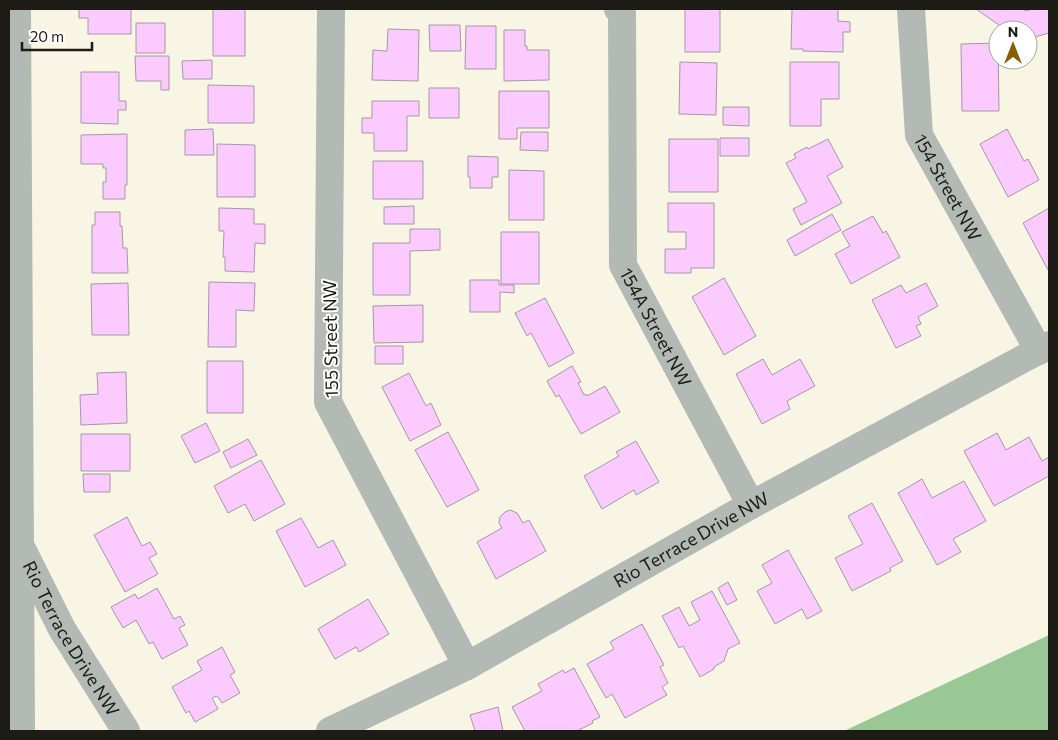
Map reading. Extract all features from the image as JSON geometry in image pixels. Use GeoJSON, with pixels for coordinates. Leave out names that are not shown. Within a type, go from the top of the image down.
{"type":"FeatureCollection","features":[{"type":"Feature","properties":{"kind":"street"},"geometry":{"type":"LineString","coordinates":[[17,9],[21,731]]}},
{"type":"Feature","properties":{"kind":"street","name":"155 Street NW"},"geometry":{"type":"LineString","coordinates":[[331,9],[328,402],[467,666]]}},
{"type":"Feature","properties":{"kind":"street","name":"154 Street NW"},"geometry":{"type":"LineString","coordinates":[[911,9],[919,135],[1044,348]]}},
{"type":"Feature","properties":{"kind":"street","name":"154A Street NW"},"geometry":{"type":"LineString","coordinates":[[620,11],[623,265],[751,505]]}},
{"type":"Feature","properties":{"kind":"street","name":"Rio Terrace Drive NW"},"geometry":{"type":"LineString","coordinates":[[330,731],[467,666],[751,505],[1044,348]]}},
{"type":"Feature","properties":{"kind":"street","name":"Rio Terrace Drive NW"},"geometry":{"type":"LineString","coordinates":[[19,543],[62,629],[126,731]]}},
{"type":"Feature","properties":{"kind":"green space"},"geometry":{"type":"Polygon","coordinates":[[[1049,635],[1049,731],[844,731],[1049,635]]]}},
{"type":"Feature","properties":{"kind":"building"},"geometry":{"type":"Polygon","coordinates":[[[79,9],[131,9],[131,34],[88,34],[88,18],[79,18],[79,9]]]}},
{"type":"Feature","properties":{"kind":"building"},"geometry":{"type":"Polygon","coordinates":[[[213,9],[245,9],[245,56],[213,56],[213,9]]]}},
{"type":"Feature","properties":{"kind":"building"},"geometry":{"type":"Polygon","coordinates":[[[685,9],[720,9],[720,52],[685,52],[685,9]]]}},
{"type":"Feature","properties":{"kind":"building"},"geometry":{"type":"Polygon","coordinates":[[[792,9],[838,9],[838,21],[850,22],[850,32],[843,32],[843,52],[791,49],[792,9]]]}},
{"type":"Feature","properties":{"kind":"building"},"geometry":{"type":"Polygon","coordinates":[[[976,9],[1025,9],[1025,11],[1049,9],[1049,33],[1038,36],[1038,20],[992,20],[976,9]]]}},
{"type":"Feature","properties":{"kind":"building"},"geometry":{"type":"Polygon","coordinates":[[[136,23],[165,23],[165,53],[136,53],[136,23]]]}},
{"type":"Feature","properties":{"kind":"building"},"geometry":{"type":"Polygon","coordinates":[[[429,25],[460,25],[461,51],[430,51],[429,25]]]}},
{"type":"Feature","properties":{"kind":"building"},"geometry":{"type":"Polygon","coordinates":[[[466,26],[496,26],[496,69],[465,69],[466,26]]]}},
{"type":"Feature","properties":{"kind":"building"},"geometry":{"type":"Polygon","coordinates":[[[388,29],[419,30],[418,81],[372,80],[373,50],[387,51],[388,29]]]}},
{"type":"Feature","properties":{"kind":"building"},"geometry":{"type":"Polygon","coordinates":[[[504,30],[525,30],[525,46],[527,46],[527,50],[549,50],[549,80],[504,81],[504,30]]]}},
{"type":"Feature","properties":{"kind":"building"},"geometry":{"type":"Polygon","coordinates":[[[988,43],[988,70],[998,70],[999,111],[962,111],[961,44],[988,43]]]}},
{"type":"Feature","properties":{"kind":"building"},"geometry":{"type":"Polygon","coordinates":[[[135,56],[169,56],[169,90],[161,90],[161,81],[136,81],[135,56]]]}},
{"type":"Feature","properties":{"kind":"building"},"geometry":{"type":"Polygon","coordinates":[[[212,60],[212,79],[183,79],[182,61],[212,60]]]}},
{"type":"Feature","properties":{"kind":"building"},"geometry":{"type":"Polygon","coordinates":[[[680,62],[717,63],[716,115],[679,114],[680,62]]]}},
{"type":"Feature","properties":{"kind":"building"},"geometry":{"type":"Polygon","coordinates":[[[790,62],[839,62],[839,99],[821,99],[821,126],[790,126],[790,62]]]}},
{"type":"Feature","properties":{"kind":"building"},"geometry":{"type":"Polygon","coordinates":[[[81,72],[119,72],[119,101],[126,101],[126,110],[118,110],[118,124],[81,123],[81,72]]]}},
{"type":"Feature","properties":{"kind":"building"},"geometry":{"type":"Polygon","coordinates":[[[208,85],[254,86],[254,123],[208,123],[208,85]]]}},
{"type":"Feature","properties":{"kind":"building"},"geometry":{"type":"Polygon","coordinates":[[[429,88],[459,88],[459,118],[429,118],[429,88]]]}},
{"type":"Feature","properties":{"kind":"building"},"geometry":{"type":"Polygon","coordinates":[[[499,91],[549,91],[549,128],[517,128],[517,139],[499,139],[499,91]]]}},
{"type":"Feature","properties":{"kind":"building"},"geometry":{"type":"Polygon","coordinates":[[[372,101],[419,101],[419,116],[407,116],[407,151],[374,151],[374,133],[362,133],[362,118],[372,118],[372,101]]]}},
{"type":"Feature","properties":{"kind":"building"},"geometry":{"type":"Polygon","coordinates":[[[723,107],[749,107],[749,126],[723,125],[723,107]]]}},
{"type":"Feature","properties":{"kind":"building"},"geometry":{"type":"Polygon","coordinates":[[[213,129],[214,155],[185,155],[185,130],[213,129]]]}},
{"type":"Feature","properties":{"kind":"building"},"geometry":{"type":"Polygon","coordinates":[[[1007,129],[1024,161],[1028,159],[1039,180],[1008,197],[980,144],[1007,129]]]}},
{"type":"Feature","properties":{"kind":"building"},"geometry":{"type":"Polygon","coordinates":[[[521,132],[548,132],[548,151],[520,150],[521,132]]]}},
{"type":"Feature","properties":{"kind":"building"},"geometry":{"type":"Polygon","coordinates":[[[127,134],[127,185],[125,185],[125,199],[103,199],[103,182],[106,182],[106,168],[103,168],[103,164],[81,164],[81,135],[127,134]]]}},
{"type":"Feature","properties":{"kind":"building"},"geometry":{"type":"Polygon","coordinates":[[[720,138],[749,138],[749,156],[720,156],[720,138]]]}},
{"type":"Feature","properties":{"kind":"building"},"geometry":{"type":"Polygon","coordinates":[[[669,139],[718,139],[718,192],[669,192],[669,139]]]}},
{"type":"Feature","properties":{"kind":"building"},"geometry":{"type":"Polygon","coordinates":[[[828,139],[843,167],[827,176],[842,203],[801,225],[793,209],[807,202],[786,163],[796,158],[794,154],[828,139]]]}},
{"type":"Feature","properties":{"kind":"building"},"geometry":{"type":"Polygon","coordinates":[[[217,144],[255,145],[255,197],[217,197],[217,144]]]}},
{"type":"Feature","properties":{"kind":"building"},"geometry":{"type":"Polygon","coordinates":[[[468,156],[498,157],[498,177],[492,177],[492,188],[470,188],[468,156]]]}},
{"type":"Feature","properties":{"kind":"building"},"geometry":{"type":"Polygon","coordinates":[[[373,161],[423,161],[423,199],[373,199],[373,161]]]}},
{"type":"Feature","properties":{"kind":"building"},"geometry":{"type":"Polygon","coordinates":[[[509,170],[544,171],[544,220],[509,220],[509,170]]]}},
{"type":"Feature","properties":{"kind":"building"},"geometry":{"type":"Polygon","coordinates":[[[668,203],[714,203],[714,268],[691,268],[691,273],[665,273],[665,249],[686,249],[686,232],[668,232],[668,203]]]}},
{"type":"Feature","properties":{"kind":"building"},"geometry":{"type":"Polygon","coordinates":[[[414,206],[414,224],[384,224],[384,207],[414,206]]]}},
{"type":"Feature","properties":{"kind":"building"},"geometry":{"type":"Polygon","coordinates":[[[219,208],[254,209],[254,224],[265,224],[265,244],[255,243],[254,272],[225,271],[225,257],[223,257],[224,231],[219,231],[219,208]]]}},
{"type":"Feature","properties":{"kind":"building"},"geometry":{"type":"Polygon","coordinates":[[[1049,208],[1049,269],[1048,270],[1023,223],[1049,208]]]}},
{"type":"Feature","properties":{"kind":"building"},"geometry":{"type":"Polygon","coordinates":[[[95,212],[120,212],[123,248],[127,248],[128,273],[92,273],[92,225],[95,225],[95,212]]]}},
{"type":"Feature","properties":{"kind":"building"},"geometry":{"type":"Polygon","coordinates":[[[832,214],[841,230],[795,256],[787,240],[832,214]]]}},
{"type":"Feature","properties":{"kind":"building"},"geometry":{"type":"Polygon","coordinates":[[[873,216],[883,233],[886,231],[900,257],[851,284],[835,254],[850,246],[842,232],[873,216]]]}},
{"type":"Feature","properties":{"kind":"building"},"geometry":{"type":"Polygon","coordinates":[[[410,229],[440,229],[440,250],[410,251],[410,295],[373,295],[373,243],[410,243],[410,229]]]}},
{"type":"Feature","properties":{"kind":"building"},"geometry":{"type":"Polygon","coordinates":[[[501,232],[539,232],[539,284],[501,284],[501,232]]]}},
{"type":"Feature","properties":{"kind":"building"},"geometry":{"type":"Polygon","coordinates":[[[724,278],[756,336],[724,355],[692,297],[724,278]]]}},
{"type":"Feature","properties":{"kind":"building"},"geometry":{"type":"Polygon","coordinates":[[[470,280],[499,280],[499,285],[514,285],[514,293],[500,292],[500,312],[470,312],[470,280]]]}},
{"type":"Feature","properties":{"kind":"building"},"geometry":{"type":"Polygon","coordinates":[[[209,282],[255,283],[254,311],[236,310],[236,347],[208,347],[209,282]]]}},
{"type":"Feature","properties":{"kind":"building"},"geometry":{"type":"Polygon","coordinates":[[[128,283],[129,335],[92,335],[91,284],[128,283]]]}},
{"type":"Feature","properties":{"kind":"building"},"geometry":{"type":"Polygon","coordinates":[[[926,283],[938,306],[918,317],[921,324],[916,326],[921,336],[896,348],[872,300],[901,285],[906,293],[926,283]]]}},
{"type":"Feature","properties":{"kind":"building"},"geometry":{"type":"Polygon","coordinates":[[[545,298],[574,353],[549,367],[531,333],[527,336],[515,313],[545,298]]]}},
{"type":"Feature","properties":{"kind":"building"},"geometry":{"type":"Polygon","coordinates":[[[423,305],[423,342],[374,343],[373,306],[423,305]]]}},
{"type":"Feature","properties":{"kind":"building"},"geometry":{"type":"Polygon","coordinates":[[[375,346],[403,346],[403,364],[375,364],[375,346]]]}},
{"type":"Feature","properties":{"kind":"building"},"geometry":{"type":"Polygon","coordinates":[[[763,359],[772,375],[800,359],[815,386],[787,401],[790,409],[762,424],[736,374],[763,359]]]}},
{"type":"Feature","properties":{"kind":"building"},"geometry":{"type":"Polygon","coordinates":[[[207,361],[243,361],[243,413],[207,413],[207,361]]]}},
{"type":"Feature","properties":{"kind":"building"},"geometry":{"type":"Polygon","coordinates":[[[572,366],[581,382],[578,383],[584,395],[586,394],[587,396],[605,386],[620,412],[581,434],[559,395],[556,397],[547,381],[572,366]]]}},
{"type":"Feature","properties":{"kind":"building"},"geometry":{"type":"Polygon","coordinates":[[[126,372],[127,423],[81,425],[80,395],[98,394],[97,373],[126,372]]]}},
{"type":"Feature","properties":{"kind":"building"},"geometry":{"type":"Polygon","coordinates":[[[409,373],[426,406],[431,403],[441,425],[410,441],[382,387],[409,373]]]}},
{"type":"Feature","properties":{"kind":"building"},"geometry":{"type":"Polygon","coordinates":[[[206,423],[220,451],[195,463],[181,436],[206,423]]]}},
{"type":"Feature","properties":{"kind":"building"},"geometry":{"type":"Polygon","coordinates":[[[448,432],[479,490],[447,507],[415,450],[448,432]]]}},
{"type":"Feature","properties":{"kind":"building"},"geometry":{"type":"Polygon","coordinates":[[[997,433],[1006,450],[1029,437],[1042,461],[1049,457],[1049,476],[994,506],[964,451],[997,433]]]}},
{"type":"Feature","properties":{"kind":"building"},"geometry":{"type":"Polygon","coordinates":[[[81,434],[130,434],[130,471],[81,471],[81,434]]]}},
{"type":"Feature","properties":{"kind":"building"},"geometry":{"type":"Polygon","coordinates":[[[248,439],[257,455],[231,468],[223,452],[248,439]]]}},
{"type":"Feature","properties":{"kind":"building"},"geometry":{"type":"Polygon","coordinates":[[[636,441],[659,482],[636,495],[634,490],[602,509],[584,476],[619,456],[616,452],[636,441]]]}},
{"type":"Feature","properties":{"kind":"building"},"geometry":{"type":"Polygon","coordinates":[[[261,460],[285,504],[254,521],[245,504],[228,513],[214,486],[261,460]]]}},
{"type":"Feature","properties":{"kind":"building"},"geometry":{"type":"Polygon","coordinates":[[[83,474],[110,474],[110,492],[84,492],[83,474]]]}},
{"type":"Feature","properties":{"kind":"building"},"geometry":{"type":"Polygon","coordinates":[[[922,479],[932,498],[964,481],[986,521],[953,539],[961,552],[937,565],[898,493],[922,479]]]}},
{"type":"Feature","properties":{"kind":"building"},"geometry":{"type":"Polygon","coordinates":[[[872,503],[903,561],[890,568],[891,571],[852,591],[835,558],[863,544],[848,516],[872,503]]]}},
{"type":"Feature","properties":{"kind":"building"},"geometry":{"type":"Polygon","coordinates":[[[510,510],[517,513],[523,523],[529,520],[546,551],[496,579],[477,542],[502,528],[499,523],[500,517],[510,510]]]}},
{"type":"Feature","properties":{"kind":"building"},"geometry":{"type":"Polygon","coordinates":[[[127,517],[142,546],[150,542],[157,554],[149,558],[158,574],[125,592],[94,535],[127,517]]]}},
{"type":"Feature","properties":{"kind":"building"},"geometry":{"type":"Polygon","coordinates":[[[301,518],[318,548],[333,540],[346,565],[305,587],[276,531],[301,518]]]}},
{"type":"Feature","properties":{"kind":"building"},"geometry":{"type":"Polygon","coordinates":[[[788,550],[822,611],[807,619],[802,609],[775,624],[757,591],[772,583],[762,565],[788,550]]]}},
{"type":"Feature","properties":{"kind":"building"},"geometry":{"type":"Polygon","coordinates":[[[728,582],[737,600],[727,605],[718,588],[728,582]]]}},
{"type":"Feature","properties":{"kind":"building"},"geometry":{"type":"Polygon","coordinates":[[[157,588],[174,619],[180,616],[185,625],[179,628],[188,645],[162,659],[153,642],[149,644],[136,620],[123,628],[111,607],[135,594],[138,599],[157,588]]]}},
{"type":"Feature","properties":{"kind":"building"},"geometry":{"type":"Polygon","coordinates":[[[712,591],[740,643],[728,649],[724,661],[700,677],[683,646],[679,648],[662,616],[679,607],[689,626],[700,620],[691,602],[712,591]]]}},
{"type":"Feature","properties":{"kind":"building"},"geometry":{"type":"Polygon","coordinates":[[[368,599],[389,634],[359,652],[356,647],[335,659],[318,629],[368,599]]]}},
{"type":"Feature","properties":{"kind":"building"},"geometry":{"type":"Polygon","coordinates":[[[642,624],[664,665],[660,667],[668,683],[662,687],[667,695],[625,718],[612,694],[606,698],[587,664],[614,649],[610,642],[642,624]]]}},
{"type":"Feature","properties":{"kind":"building"},"geometry":{"type":"Polygon","coordinates":[[[222,647],[235,672],[230,675],[240,693],[222,703],[217,696],[212,698],[218,709],[195,722],[189,711],[186,713],[172,687],[202,670],[197,661],[222,647]]]}},
{"type":"Feature","properties":{"kind":"building"},"geometry":{"type":"Polygon","coordinates":[[[574,668],[600,717],[577,731],[525,731],[512,707],[542,691],[538,684],[563,670],[565,673],[574,668]]]}},
{"type":"Feature","properties":{"kind":"building"},"geometry":{"type":"Polygon","coordinates":[[[498,707],[503,731],[475,731],[470,715],[498,707]]]}}]}
